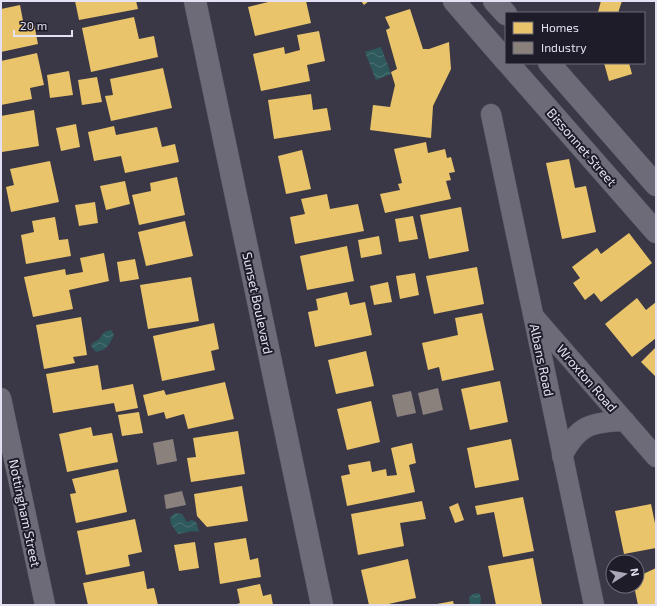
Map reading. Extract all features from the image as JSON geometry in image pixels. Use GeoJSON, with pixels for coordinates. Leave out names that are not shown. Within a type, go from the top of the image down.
{"type":"FeatureCollection","features":[{"type":"Feature","properties":{"kind":"street","name":"Sunset Boulevard"},"geometry":{"type":"LineString","coordinates":[[195,1],[322,605]]}},
{"type":"Feature","properties":{"kind":"street","name":"Bissonnet Street"},"geometry":{"type":"LineString","coordinates":[[454,1],[505,55]]}},
{"type":"Feature","properties":{"kind":"street"},"geometry":{"type":"LineString","coordinates":[[494,1],[505,13]]}},
{"type":"Feature","properties":{"kind":"street","name":"Bissonnet Street"},"geometry":{"type":"LineString","coordinates":[[513,64],[656,232]]}},
{"type":"Feature","properties":{"kind":"street"},"geometry":{"type":"LineString","coordinates":[[550,64],[656,185]]}},
{"type":"Feature","properties":{"kind":"street","name":"Albans Road"},"geometry":{"type":"LineString","coordinates":[[491,114],[594,605]]}},
{"type":"Feature","properties":{"kind":"street","name":"Wroxton Road"},"geometry":{"type":"LineString","coordinates":[[533,317],[656,457]]}},
{"type":"Feature","properties":{"kind":"street","name":"Nottingham Street"},"geometry":{"type":"LineString","coordinates":[[1,398],[45,605]]}},
{"type":"Feature","properties":{"kind":"street","name":"Wroxton Road"},"geometry":{"type":"LineString","coordinates":[[562,456],[569,443],[580,431],[593,424],[625,421]]}},
{"type":"Feature","properties":{"kind":"water"},"geometry":{"type":"Polygon","coordinates":[[[381,47],[391,74],[376,80],[365,52],[381,47]]]}},
{"type":"Feature","properties":{"kind":"water"},"geometry":{"type":"Polygon","coordinates":[[[111,330],[114,335],[109,344],[103,350],[96,352],[91,346],[93,343],[105,332],[111,330]]]}},
{"type":"Feature","properties":{"kind":"water"},"geometry":{"type":"Polygon","coordinates":[[[175,513],[182,514],[187,522],[192,520],[196,522],[199,532],[190,531],[178,534],[171,524],[170,518],[175,513]]]}},
{"type":"Feature","properties":{"kind":"water"},"geometry":{"type":"Polygon","coordinates":[[[479,593],[481,598],[480,605],[469,605],[469,597],[473,594],[479,593]]]}},
{"type":"Feature","properties":{"kind":"building: Homes"},"geometry":{"type":"Polygon","coordinates":[[[75,1],[136,1],[138,9],[79,20],[75,1]]]}},
{"type":"Feature","properties":{"kind":"building: Homes"},"geometry":{"type":"Polygon","coordinates":[[[272,1],[306,1],[311,23],[255,36],[248,7],[272,1]]]}},
{"type":"Feature","properties":{"kind":"building: Homes"},"geometry":{"type":"Polygon","coordinates":[[[361,1],[369,1],[364,5],[361,1]]]}},
{"type":"Feature","properties":{"kind":"building: Homes"},"geometry":{"type":"Polygon","coordinates":[[[601,1],[622,1],[618,12],[598,12],[601,1]]]}},
{"type":"Feature","properties":{"kind":"building: Homes"},"geometry":{"type":"Polygon","coordinates":[[[20,5],[24,26],[34,24],[38,44],[1,52],[1,9],[20,5]]]}},
{"type":"Feature","properties":{"kind":"building: Homes"},"geometry":{"type":"Polygon","coordinates":[[[410,9],[423,49],[429,49],[449,42],[451,69],[433,106],[431,138],[370,130],[373,105],[390,107],[395,85],[391,72],[397,69],[386,30],[390,28],[385,17],[410,9]]]}},
{"type":"Feature","properties":{"kind":"building: Homes"},"geometry":{"type":"Polygon","coordinates":[[[134,17],[139,39],[154,36],[158,57],[91,72],[82,28],[134,17]]]}},
{"type":"Feature","properties":{"kind":"building: Homes"},"geometry":{"type":"Polygon","coordinates":[[[319,31],[325,61],[307,65],[310,81],[261,91],[253,54],[284,47],[285,54],[300,50],[297,35],[319,31]]]}},
{"type":"Feature","properties":{"kind":"building: Homes"},"geometry":{"type":"Polygon","coordinates":[[[37,53],[44,85],[30,88],[32,99],[1,105],[1,61],[37,53]]]}},
{"type":"Feature","properties":{"kind":"building: Homes"},"geometry":{"type":"Polygon","coordinates":[[[604,64],[629,64],[632,74],[609,81],[604,64]]]}},
{"type":"Feature","properties":{"kind":"building: Homes"},"geometry":{"type":"Polygon","coordinates":[[[163,68],[172,108],[111,121],[105,96],[113,95],[110,79],[163,68]]]}},
{"type":"Feature","properties":{"kind":"building: Homes"},"geometry":{"type":"Polygon","coordinates":[[[69,71],[73,95],[50,98],[47,75],[69,71]]]}},
{"type":"Feature","properties":{"kind":"building: Homes"},"geometry":{"type":"Polygon","coordinates":[[[97,77],[102,102],[82,105],[78,80],[97,77]]]}},
{"type":"Feature","properties":{"kind":"building: Homes"},"geometry":{"type":"Polygon","coordinates":[[[311,94],[313,110],[327,108],[331,130],[274,139],[268,100],[311,94]]]}},
{"type":"Feature","properties":{"kind":"building: Homes"},"geometry":{"type":"Polygon","coordinates":[[[34,110],[39,146],[2,152],[1,116],[34,110]]]}},
{"type":"Feature","properties":{"kind":"building: Homes"},"geometry":{"type":"Polygon","coordinates":[[[76,124],[80,147],[61,151],[56,128],[76,124]]]}},
{"type":"Feature","properties":{"kind":"building: Homes"},"geometry":{"type":"Polygon","coordinates":[[[114,126],[116,135],[157,127],[162,147],[175,144],[179,162],[125,173],[121,156],[94,161],[88,132],[114,126]]]}},
{"type":"Feature","properties":{"kind":"building: Homes"},"geometry":{"type":"Polygon","coordinates":[[[426,142],[428,153],[445,149],[447,158],[451,157],[455,172],[449,173],[451,180],[446,181],[451,199],[385,213],[380,194],[400,190],[398,184],[402,183],[394,149],[426,142]]]}},
{"type":"Feature","properties":{"kind":"building: Homes"},"geometry":{"type":"Polygon","coordinates":[[[302,150],[311,189],[286,194],[278,156],[302,150]]]}},
{"type":"Feature","properties":{"kind":"building: Homes"},"geometry":{"type":"Polygon","coordinates":[[[569,159],[575,188],[586,186],[596,232],[562,239],[546,163],[569,159]]]}},
{"type":"Feature","properties":{"kind":"building: Homes"},"geometry":{"type":"Polygon","coordinates":[[[50,161],[59,202],[11,212],[6,187],[14,185],[10,169],[50,161]]]}},
{"type":"Feature","properties":{"kind":"building: Homes"},"geometry":{"type":"Polygon","coordinates":[[[177,177],[185,215],[139,225],[132,195],[151,191],[150,183],[177,177]]]}},
{"type":"Feature","properties":{"kind":"building: Homes"},"geometry":{"type":"Polygon","coordinates":[[[125,181],[130,204],[106,210],[100,186],[125,181]]]}},
{"type":"Feature","properties":{"kind":"building: Homes"},"geometry":{"type":"Polygon","coordinates":[[[327,194],[330,209],[358,204],[364,231],[295,244],[290,217],[305,214],[301,199],[327,194]]]}},
{"type":"Feature","properties":{"kind":"building: Homes"},"geometry":{"type":"Polygon","coordinates":[[[95,202],[98,223],[79,226],[75,205],[95,202]]]}},
{"type":"Feature","properties":{"kind":"building: Homes"},"geometry":{"type":"Polygon","coordinates":[[[461,207],[469,251],[429,259],[420,215],[461,207]]]}},
{"type":"Feature","properties":{"kind":"building: Homes"},"geometry":{"type":"Polygon","coordinates":[[[413,216],[418,239],[399,242],[395,219],[413,216]]]}},
{"type":"Feature","properties":{"kind":"building: Homes"},"geometry":{"type":"Polygon","coordinates":[[[55,217],[59,240],[68,239],[71,256],[26,264],[21,235],[34,232],[32,221],[55,217]]]}},
{"type":"Feature","properties":{"kind":"building: Homes"},"geometry":{"type":"Polygon","coordinates":[[[185,221],[193,256],[146,266],[138,232],[185,221]]]}},
{"type":"Feature","properties":{"kind":"building: Homes"},"geometry":{"type":"Polygon","coordinates":[[[629,233],[652,263],[601,302],[594,293],[585,300],[573,283],[580,278],[572,267],[597,248],[601,254],[629,233]]]}},
{"type":"Feature","properties":{"kind":"building: Homes"},"geometry":{"type":"Polygon","coordinates":[[[379,236],[382,254],[361,258],[358,240],[379,236]]]}},
{"type":"Feature","properties":{"kind":"building: Homes"},"geometry":{"type":"Polygon","coordinates":[[[347,246],[354,281],[307,290],[300,256],[347,246]]]}},
{"type":"Feature","properties":{"kind":"building: Homes"},"geometry":{"type":"Polygon","coordinates":[[[104,253],[109,281],[69,290],[73,309],[33,317],[24,277],[65,269],[66,275],[83,272],[80,258],[104,253]]]}},
{"type":"Feature","properties":{"kind":"building: Homes"},"geometry":{"type":"Polygon","coordinates":[[[135,259],[139,279],[120,282],[117,262],[135,259]]]}},
{"type":"Feature","properties":{"kind":"building: Homes"},"geometry":{"type":"Polygon","coordinates":[[[477,267],[484,304],[434,314],[426,276],[477,267]]]}},
{"type":"Feature","properties":{"kind":"building: Homes"},"geometry":{"type":"Polygon","coordinates":[[[415,273],[419,295],[400,299],[396,276],[415,273]]]}},
{"type":"Feature","properties":{"kind":"building: Homes"},"geometry":{"type":"Polygon","coordinates":[[[191,277],[199,321],[148,329],[140,285],[191,277]]]}},
{"type":"Feature","properties":{"kind":"building: Homes"},"geometry":{"type":"Polygon","coordinates":[[[388,282],[392,302],[374,305],[370,286],[388,282]]]}},
{"type":"Feature","properties":{"kind":"building: Homes"},"geometry":{"type":"Polygon","coordinates":[[[347,292],[350,305],[365,302],[372,335],[315,347],[308,312],[318,310],[316,299],[347,292]]]}},
{"type":"Feature","properties":{"kind":"building: Homes"},"geometry":{"type":"Polygon","coordinates":[[[637,298],[646,310],[656,302],[656,338],[632,357],[605,324],[637,298]]]}},
{"type":"Feature","properties":{"kind":"building: Homes"},"geometry":{"type":"Polygon","coordinates":[[[482,313],[494,370],[442,381],[439,367],[428,370],[422,343],[458,335],[455,318],[482,313]]]}},
{"type":"Feature","properties":{"kind":"building: Homes"},"geometry":{"type":"Polygon","coordinates":[[[81,317],[87,355],[73,357],[75,363],[44,369],[36,325],[81,317]]]}},
{"type":"Feature","properties":{"kind":"building: Homes"},"geometry":{"type":"Polygon","coordinates":[[[214,323],[219,349],[211,351],[215,370],[162,381],[153,336],[214,323]]]}},
{"type":"Feature","properties":{"kind":"building: Homes"},"geometry":{"type":"Polygon","coordinates":[[[656,347],[656,377],[641,362],[656,347]]]}},
{"type":"Feature","properties":{"kind":"building: Homes"},"geometry":{"type":"Polygon","coordinates":[[[366,351],[374,386],[336,394],[328,360],[366,351]]]}},
{"type":"Feature","properties":{"kind":"building: Homes"},"geometry":{"type":"Polygon","coordinates":[[[98,365],[102,390],[133,384],[138,408],[116,412],[114,403],[53,413],[46,374],[98,365]]]}},
{"type":"Feature","properties":{"kind":"building: Homes"},"geometry":{"type":"Polygon","coordinates":[[[500,381],[508,422],[470,430],[461,389],[500,381]]]}},
{"type":"Feature","properties":{"kind":"building: Homes"},"geometry":{"type":"Polygon","coordinates":[[[225,382],[234,419],[188,429],[184,414],[166,419],[164,412],[148,416],[143,395],[164,390],[166,395],[225,382]]]}},
{"type":"Feature","properties":{"kind":"building: Homes"},"geometry":{"type":"Polygon","coordinates":[[[371,401],[380,442],[347,450],[337,409],[371,401]]]}},
{"type":"Feature","properties":{"kind":"building: Homes"},"geometry":{"type":"Polygon","coordinates":[[[139,412],[143,433],[122,436],[118,415],[139,412]]]}},
{"type":"Feature","properties":{"kind":"building: Homes"},"geometry":{"type":"Polygon","coordinates":[[[91,427],[93,436],[112,433],[118,462],[67,472],[59,434],[91,427]]]}},
{"type":"Feature","properties":{"kind":"building: Homes"},"geometry":{"type":"Polygon","coordinates":[[[238,431],[245,474],[191,482],[187,458],[196,457],[193,438],[238,431]]]}},
{"type":"Feature","properties":{"kind":"building: Homes"},"geometry":{"type":"Polygon","coordinates":[[[511,439],[519,480],[475,488],[467,448],[511,439]]]}},
{"type":"Feature","properties":{"kind":"building: Homes"},"geometry":{"type":"Polygon","coordinates":[[[412,443],[416,463],[409,465],[415,492],[347,506],[341,476],[350,474],[348,465],[370,461],[372,472],[386,469],[387,476],[397,475],[391,448],[412,443]]]}},
{"type":"Feature","properties":{"kind":"building: Homes"},"geometry":{"type":"Polygon","coordinates":[[[118,469],[127,512],[76,523],[70,494],[76,493],[72,479],[118,469]]]}},
{"type":"Feature","properties":{"kind":"building: Homes"},"geometry":{"type":"Polygon","coordinates":[[[242,486],[248,521],[207,527],[197,516],[194,494],[242,486]]]}},
{"type":"Feature","properties":{"kind":"building: Homes"},"geometry":{"type":"Polygon","coordinates":[[[523,497],[534,551],[503,557],[494,512],[477,515],[475,506],[523,497]]]}},
{"type":"Feature","properties":{"kind":"building: Homes"},"geometry":{"type":"Polygon","coordinates":[[[422,501],[426,519],[400,523],[404,546],[358,555],[351,514],[422,501]]]}},
{"type":"Feature","properties":{"kind":"building: Homes"},"geometry":{"type":"Polygon","coordinates":[[[458,503],[464,520],[455,523],[449,507],[458,503]]]}},
{"type":"Feature","properties":{"kind":"building: Homes"},"geometry":{"type":"Polygon","coordinates":[[[651,504],[656,528],[656,548],[624,554],[615,511],[651,504]]]}},
{"type":"Feature","properties":{"kind":"building: Homes"},"geometry":{"type":"Polygon","coordinates":[[[135,519],[142,552],[128,555],[130,566],[86,575],[77,531],[135,519]]]}},
{"type":"Feature","properties":{"kind":"building: Homes"},"geometry":{"type":"Polygon","coordinates":[[[246,538],[250,560],[258,558],[261,577],[220,584],[214,543],[246,538]]]}},
{"type":"Feature","properties":{"kind":"building: Homes"},"geometry":{"type":"Polygon","coordinates":[[[195,542],[199,568],[179,571],[174,545],[195,542]]]}},
{"type":"Feature","properties":{"kind":"building: Homes"},"geometry":{"type":"Polygon","coordinates":[[[533,558],[542,605],[496,605],[488,566],[533,558]]]}},
{"type":"Feature","properties":{"kind":"building: Homes"},"geometry":{"type":"Polygon","coordinates":[[[408,559],[416,598],[384,605],[369,605],[361,570],[408,559]]]}},
{"type":"Feature","properties":{"kind":"building: Homes"},"geometry":{"type":"Polygon","coordinates":[[[656,568],[656,605],[638,605],[636,594],[645,594],[645,573],[656,568]]]}},
{"type":"Feature","properties":{"kind":"building: Homes"},"geometry":{"type":"Polygon","coordinates":[[[144,571],[147,589],[154,588],[158,605],[88,605],[83,583],[144,571]]]}},
{"type":"Feature","properties":{"kind":"building: Homes"},"geometry":{"type":"Polygon","coordinates":[[[260,584],[263,596],[271,594],[273,605],[234,605],[240,603],[237,589],[260,584]]]}},
{"type":"Feature","properties":{"kind":"building: Homes"},"geometry":{"type":"Polygon","coordinates":[[[453,601],[454,605],[437,605],[437,604],[453,601]]]}},
{"type":"Feature","properties":{"kind":"building: Industry"},"geometry":{"type":"Polygon","coordinates":[[[438,388],[443,410],[423,415],[418,393],[438,388]]]}},
{"type":"Feature","properties":{"kind":"building: Industry"},"geometry":{"type":"Polygon","coordinates":[[[411,391],[416,413],[397,417],[392,395],[411,391]]]}},
{"type":"Feature","properties":{"kind":"building: Industry"},"geometry":{"type":"Polygon","coordinates":[[[173,439],[177,461],[157,465],[153,443],[173,439]]]}},
{"type":"Feature","properties":{"kind":"building: Industry"},"geometry":{"type":"Polygon","coordinates":[[[182,491],[186,505],[166,509],[164,495],[182,491]]]}}]}
